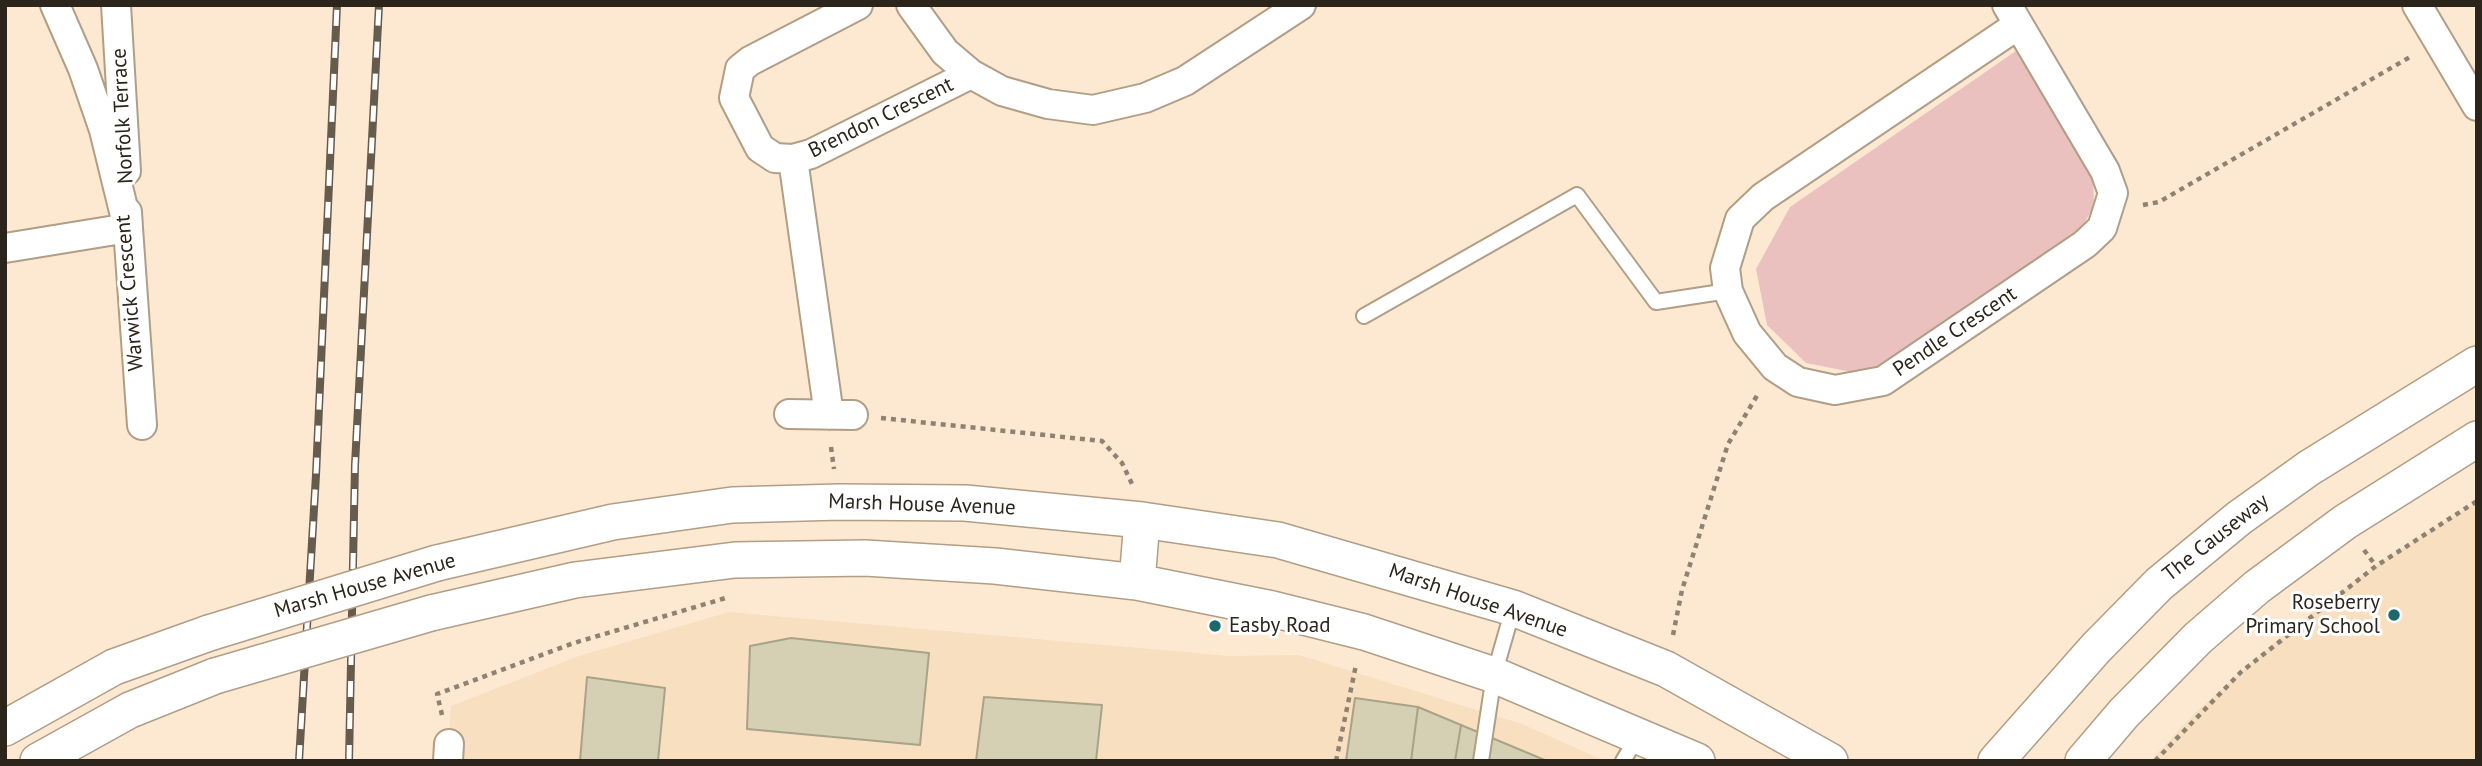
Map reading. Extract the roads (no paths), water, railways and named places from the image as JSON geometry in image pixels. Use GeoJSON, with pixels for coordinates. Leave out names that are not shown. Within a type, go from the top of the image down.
{"type":"FeatureCollection","features":[{"type":"Feature","properties":{"kind":"street","name":"Warwick Crescent"},"geometry":{"type":"LineString","coordinates":[[55,5],[83,69],[104,130],[128,228],[142,425]]}},
{"type":"Feature","properties":{"kind":"street","name":"Norfolk Terrace"},"geometry":{"type":"LineString","coordinates":[[116,5],[124,104],[128,228]]}},
{"type":"Feature","properties":{"kind":"street","name":"Brendon Crescent"},"geometry":{"type":"LineString","coordinates":[[858,5],[750,61],[740,69],[734,98],[760,148],[775,158],[793,159],[811,154],[971,74]]}},
{"type":"Feature","properties":{"kind":"street","name":"Brendon Crescent"},"geometry":{"type":"LineString","coordinates":[[911,5],[945,52],[971,74],[1002,91],[1048,104],[1093,110],[1145,98],[1185,81],[1301,5]]}},
{"type":"Feature","properties":{"kind":"street"},"geometry":{"type":"LineString","coordinates":[[2417,5],[2477,106]]}},
{"type":"Feature","properties":{"kind":"street","name":"Pendle Crescent"},"geometry":{"type":"LineString","coordinates":[[2013,15],[2105,171],[2113,193],[2102,229],[2085,244],[1883,381],[1835,390],[1798,382],[1774,367],[1746,333],[1728,291],[1725,268],[1740,219],[1763,197],[2013,15]]}},
{"type":"Feature","properties":{"kind":"street"},"geometry":{"type":"LineString","coordinates":[[789,414],[837,423],[793,159]]}},
{"type":"Feature","properties":{"kind":"street"},"geometry":{"type":"LineString","coordinates":[[5,248],[128,228]]}},
{"type":"Feature","properties":{"kind":"street","name":"The Causeway"},"geometry":{"type":"LineString","coordinates":[[1996,761],[2096,648],[2159,584],[2239,518],[2309,468],[2477,364]]}},
{"type":"Feature","properties":{"kind":"street"},"geometry":{"type":"LineString","coordinates":[[2083,761],[2124,713],[2189,647],[2257,587],[2345,522],[2477,439]]}},
{"type":"Feature","properties":{"kind":"street","name":"Marsh House Avenue"},"geometry":{"type":"LineString","coordinates":[[5,728],[114,667],[209,633],[437,563],[613,522],[732,505],[965,503],[1142,520],[1279,540],[1513,608],[1666,669],[1830,761]]}},
{"type":"Feature","properties":{"kind":"street"},"geometry":{"type":"LineString","coordinates":[[1137,582],[1142,520]]}},
{"type":"Feature","properties":{"kind":"street"},"geometry":{"type":"LineString","coordinates":[[38,761],[130,710],[215,676],[431,613],[575,580],[735,560],[865,558],[995,566],[1137,582],[1272,609],[1364,632],[1494,675],[1631,748],[1697,761]]}},
{"type":"Feature","properties":{"kind":"lane"},"geometry":{"type":"LineString","coordinates":[[1364,316],[1577,195],[1656,302],[1728,291]]}},
{"type":"Feature","properties":{"kind":"lane"},"geometry":{"type":"LineString","coordinates":[[1481,761],[1494,675],[1513,608]]}},
{"type":"Feature","properties":{"kind":"railway"},"geometry":{"type":"LineString","coordinates":[[299,761],[316,475],[337,5]]}},
{"type":"Feature","properties":{"kind":"railway"},"geometry":{"type":"LineString","coordinates":[[349,761],[355,465],[379,5]]}},
{"type":"Feature","properties":{"kind":"place","name":"Roseberry Primary School"},"geometry":{"type":"Point","coordinates":[2394,615]}},
{"type":"Feature","properties":{"kind":"place","name":"Easby Road"},"geometry":{"type":"Point","coordinates":[1215,626]}}]}
